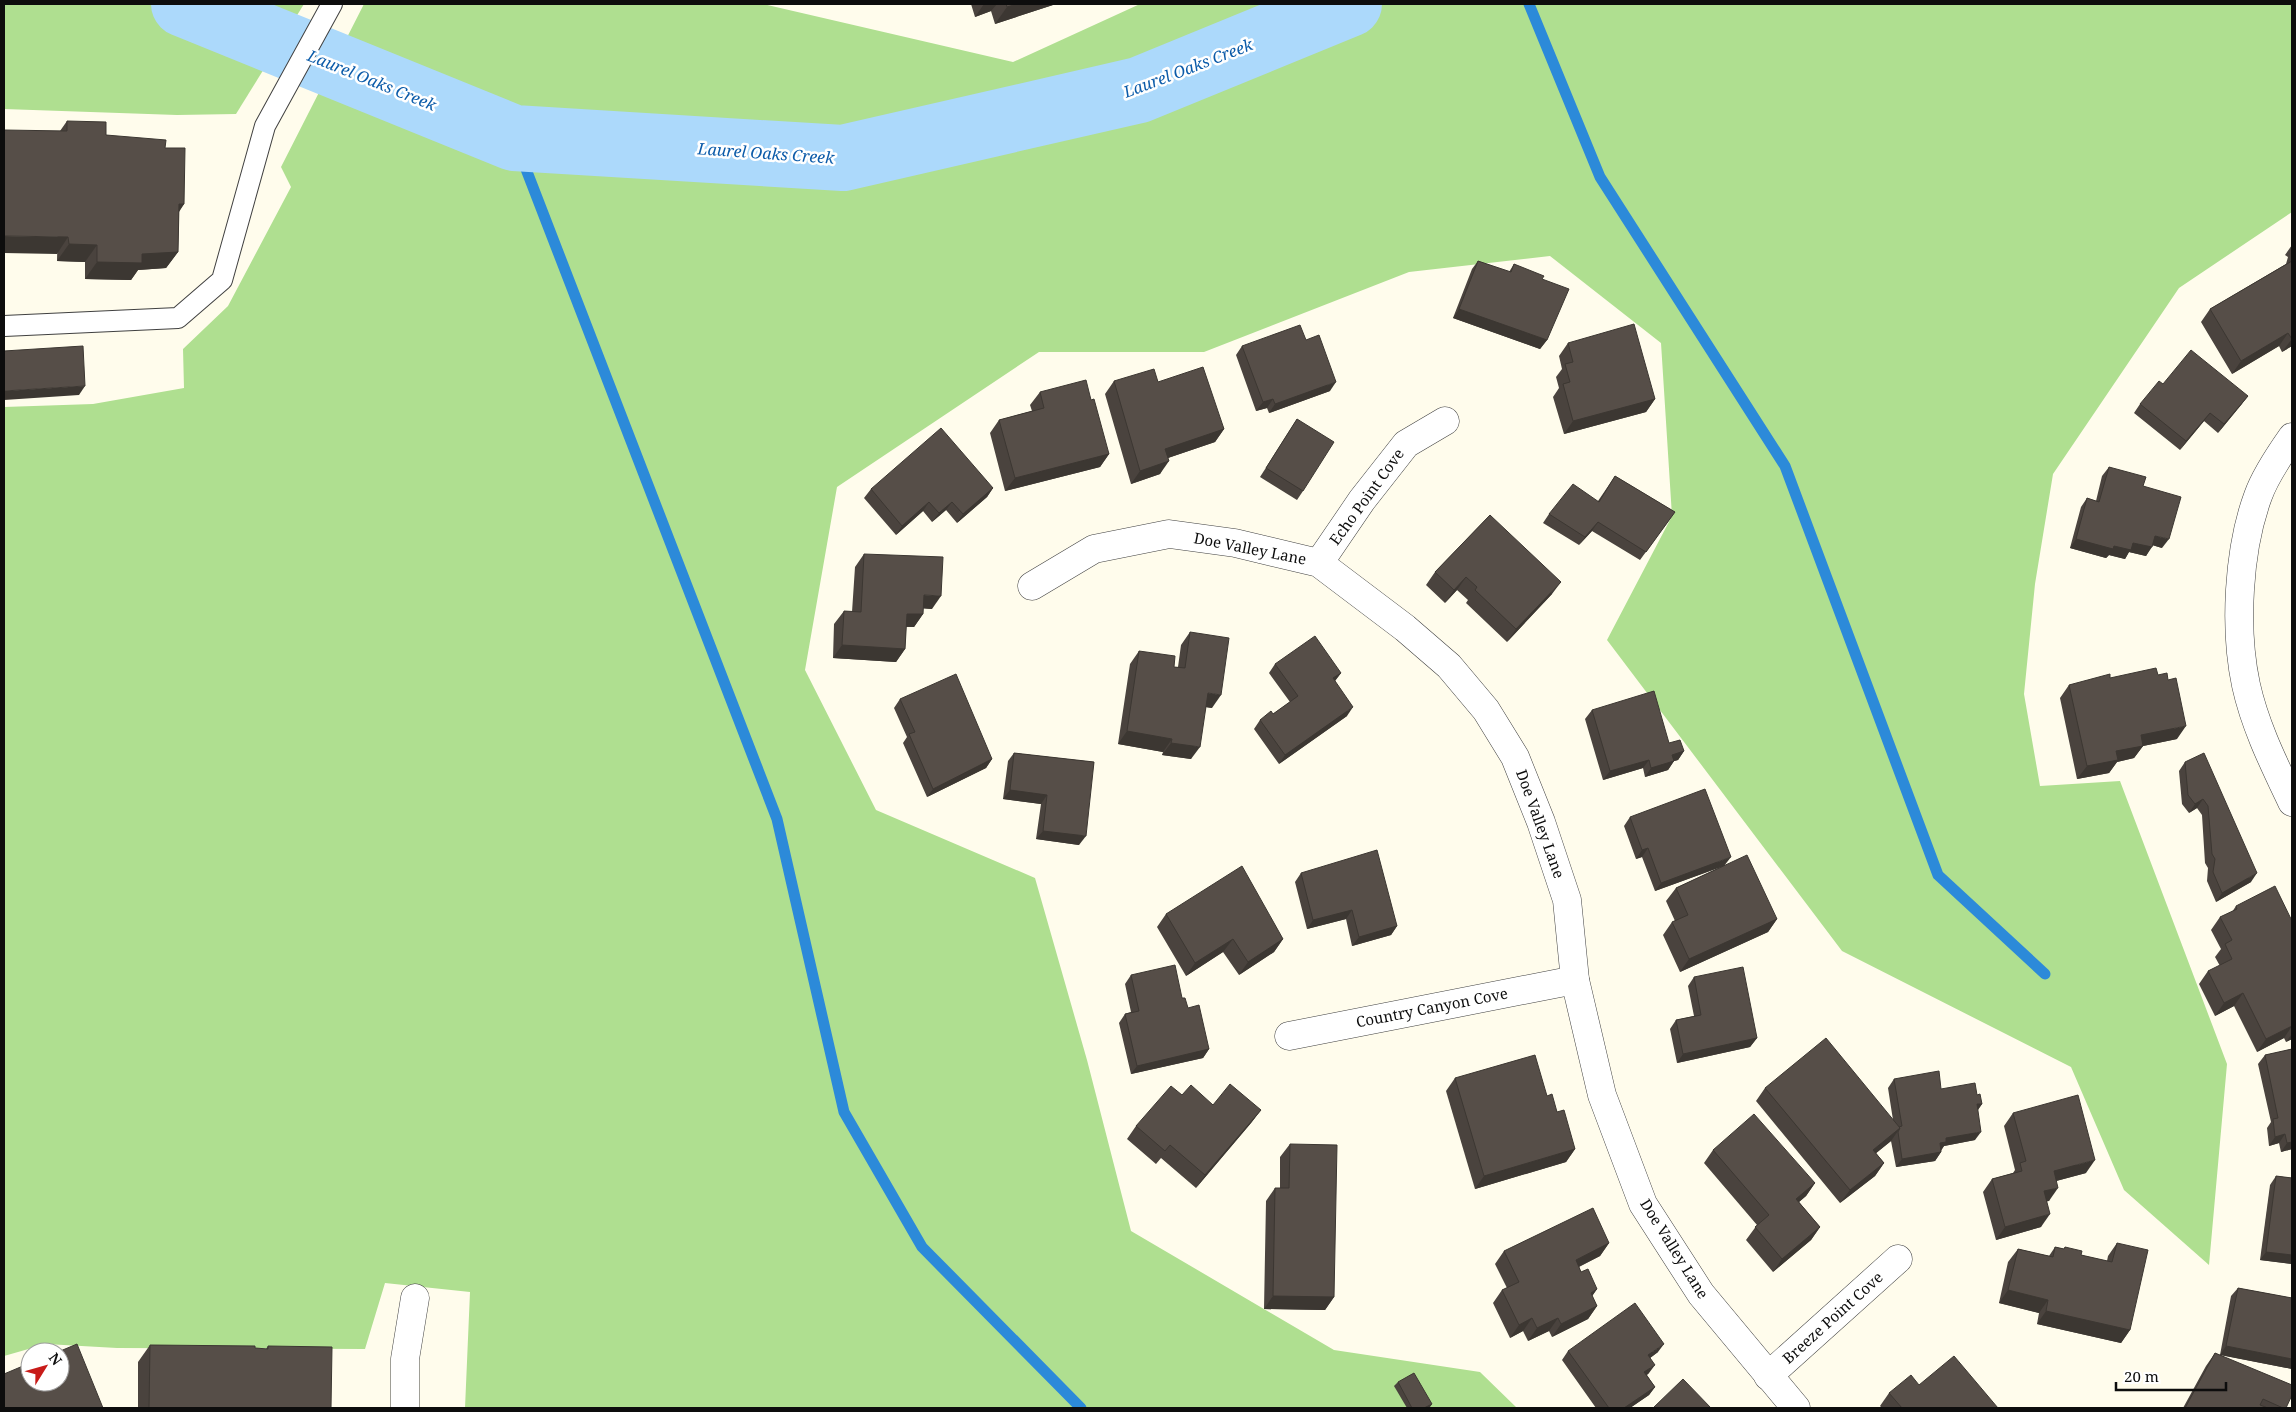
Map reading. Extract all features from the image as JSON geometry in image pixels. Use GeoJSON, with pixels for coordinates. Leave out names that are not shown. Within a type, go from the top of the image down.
{"type":"FeatureCollection","features":[{"type":"Feature","properties":{"kind":"street","name":"Echo Point Cove"},"geometry":{"type":"LineString","coordinates":[[1319,563],[1362,500],[1406,444],[1445,420]]}},
{"type":"Feature","properties":{"kind":"street"},"geometry":{"type":"LineString","coordinates":[[2292,437],[2258,496],[2242,563],[2240,621],[2246,684],[2264,743],[2292,802]]}},
{"type":"Feature","properties":{"kind":"street","name":"Doe Valley Lane"},"geometry":{"type":"LineString","coordinates":[[1032,586],[1094,549],[1169,534],[1235,544],[1319,563],[1405,628],[1448,666],[1486,710],[1515,757],[1541,822],[1567,900],[1574,980],[1602,1095],[1643,1204],[1701,1294],[1796,1408]]}},
{"type":"Feature","properties":{"kind":"street","name":"Country Canyon Cove"},"geometry":{"type":"LineString","coordinates":[[1289,1036],[1574,980]]}},
{"type":"Feature","properties":{"kind":"street","name":"Breeze Point Cove"},"geometry":{"type":"LineString","coordinates":[[1768,1376],[1898,1259]]}},
{"type":"Feature","properties":{"kind":"street"},"geometry":{"type":"LineString","coordinates":[[405,1408],[405,1360],[415,1298]]}},
{"type":"Feature","properties":{"kind":"lane"},"geometry":{"type":"LineString","coordinates":[[4,326],[178,318],[222,280],[264,126],[332,4]]}},
{"type":"Feature","properties":{"kind":"green space"},"geometry":{"type":"Polygon","coordinates":[[[4,4],[304,4],[236,114],[177,115],[4,109],[4,4]]]}},
{"type":"Feature","properties":{"kind":"green space"},"geometry":{"type":"Polygon","coordinates":[[[364,4],[763,4],[1013,62],[1140,4],[2292,4],[2292,212],[2179,288],[2053,474],[2035,584],[2024,694],[2040,786],[2120,781],[2227,1064],[2209,1265],[2124,1190],[2071,1067],[1842,951],[1607,640],[1672,516],[1661,343],[1550,256],[1409,272],[1204,352],[1039,352],[837,487],[805,670],[876,810],[1035,878],[1087,1060],[1131,1231],[1334,1350],[1480,1372],[1517,1408],[465,1408],[470,1292],[385,1283],[365,1349],[117,1348],[70,1345],[70,1342],[20,1342],[20,1351],[4,1356],[4,407],[93,404],[184,388],[183,349],[228,306],[291,187],[281,167],[364,4]]]}},
{"type":"Feature","properties":{"kind":"building"},"geometry":{"type":"Polygon","coordinates":[[[1006,4],[1017,4],[1007,7],[1006,4]]]}},
{"type":"Feature","properties":{"kind":"building"},"geometry":{"type":"Polygon","coordinates":[[[67,121],[106,122],[106,135],[166,140],[165,148],[185,148],[184,204],[179,204],[178,252],[142,254],[142,263],[97,262],[97,245],[69,244],[68,237],[4,236],[4,130],[67,131],[67,121]]]}},
{"type":"Feature","properties":{"kind":"building"},"geometry":{"type":"Polygon","coordinates":[[[1478,261],[1511,272],[1514,264],[1544,276],[1542,279],[1569,289],[1547,340],[1459,309],[1478,261]]]}},
{"type":"Feature","properties":{"kind":"building"},"geometry":{"type":"Polygon","coordinates":[[[2292,261],[2292,339],[2288,333],[2241,361],[2210,309],[2292,261]]]}},
{"type":"Feature","properties":{"kind":"building"},"geometry":{"type":"Polygon","coordinates":[[[1634,324],[1655,399],[1573,421],[1563,384],[1570,382],[1565,364],[1573,362],[1568,343],[1634,324]]]}},
{"type":"Feature","properties":{"kind":"building"},"geometry":{"type":"Polygon","coordinates":[[[1300,325],[1306,340],[1319,335],[1336,382],[1275,404],[1273,399],[1263,402],[1242,346],[1300,325]]]}},
{"type":"Feature","properties":{"kind":"building"},"geometry":{"type":"Polygon","coordinates":[[[83,346],[85,386],[4,391],[4,351],[83,346]]]}},
{"type":"Feature","properties":{"kind":"building"},"geometry":{"type":"Polygon","coordinates":[[[2191,350],[2248,396],[2224,424],[2210,413],[2186,441],[2140,404],[2159,381],[2163,384],[2191,350]]]}},
{"type":"Feature","properties":{"kind":"building"},"geometry":{"type":"Polygon","coordinates":[[[1203,367],[1224,429],[1165,449],[1169,461],[1140,471],[1114,381],[1154,369],[1158,382],[1203,367]]]}},
{"type":"Feature","properties":{"kind":"building"},"geometry":{"type":"Polygon","coordinates":[[[1086,380],[1091,400],[1094,399],[1109,454],[1015,478],[999,420],[1044,408],[1040,392],[1086,380]]]}},
{"type":"Feature","properties":{"kind":"building"},"geometry":{"type":"Polygon","coordinates":[[[1297,419],[1334,442],[1303,491],[1266,468],[1297,419]]]}},
{"type":"Feature","properties":{"kind":"building"},"geometry":{"type":"Polygon","coordinates":[[[941,428],[993,488],[963,514],[952,502],[939,513],[929,502],[902,526],[871,489],[941,428]]]}},
{"type":"Feature","properties":{"kind":"building"},"geometry":{"type":"Polygon","coordinates":[[[2109,467],[2146,477],[2143,486],[2181,497],[2169,539],[2155,536],[2152,547],[2133,543],[2131,550],[2114,546],[2113,549],[2076,539],[2087,498],[2099,502],[2109,467]]]}},
{"type":"Feature","properties":{"kind":"building"},"geometry":{"type":"Polygon","coordinates":[[[1615,476],[1675,512],[1646,552],[1598,522],[1585,537],[1549,514],[1573,484],[1599,502],[1615,476]]]}},
{"type":"Feature","properties":{"kind":"building"},"geometry":{"type":"Polygon","coordinates":[[[1490,515],[1561,582],[1516,629],[1475,590],[1477,587],[1466,577],[1454,590],[1435,572],[1490,515]]]}},
{"type":"Feature","properties":{"kind":"building"},"geometry":{"type":"Polygon","coordinates":[[[864,554],[943,557],[941,596],[924,595],[923,614],[907,614],[905,649],[842,645],[844,611],[861,612],[864,554]]]}},
{"type":"Feature","properties":{"kind":"building"},"geometry":{"type":"Polygon","coordinates":[[[1190,632],[1229,638],[1221,695],[1208,693],[1200,747],[1171,743],[1172,739],[1127,731],[1139,651],[1175,656],[1174,667],[1185,668],[1190,632]]]}},
{"type":"Feature","properties":{"kind":"building"},"geometry":{"type":"Polygon","coordinates":[[[1315,636],[1341,673],[1333,678],[1353,707],[1285,755],[1260,720],[1271,711],[1273,714],[1298,696],[1275,664],[1315,636]]]}},
{"type":"Feature","properties":{"kind":"building"},"geometry":{"type":"Polygon","coordinates":[[[2156,668],[2158,675],[2167,673],[2168,680],[2176,678],[2186,726],[2141,735],[2143,746],[2116,751],[2118,760],[2087,766],[2069,685],[2110,674],[2110,678],[2156,668]]]}},
{"type":"Feature","properties":{"kind":"building"},"geometry":{"type":"Polygon","coordinates":[[[956,674],[992,759],[933,789],[909,734],[915,732],[900,699],[956,674]]]}},
{"type":"Feature","properties":{"kind":"building"},"geometry":{"type":"Polygon","coordinates":[[[1654,691],[1669,743],[1680,740],[1684,751],[1672,755],[1674,761],[1651,768],[1649,760],[1610,771],[1592,710],[1654,691]]]}},
{"type":"Feature","properties":{"kind":"building"},"geometry":{"type":"Polygon","coordinates":[[[1014,753],[1094,762],[1086,836],[1043,831],[1047,795],[1010,790],[1014,753]]]}},
{"type":"Feature","properties":{"kind":"building"},"geometry":{"type":"Polygon","coordinates":[[[2204,753],[2257,873],[2222,893],[2213,872],[2215,859],[2212,854],[2208,806],[2203,799],[2195,804],[2188,795],[2185,762],[2204,753]]]}},
{"type":"Feature","properties":{"kind":"building"},"geometry":{"type":"Polygon","coordinates":[[[1705,789],[1731,857],[1661,883],[1648,848],[1642,850],[1630,817],[1705,789]]]}},
{"type":"Feature","properties":{"kind":"building"},"geometry":{"type":"Polygon","coordinates":[[[1377,850],[1397,926],[1359,937],[1352,910],[1313,920],[1301,873],[1377,850]]]}},
{"type":"Feature","properties":{"kind":"building"},"geometry":{"type":"Polygon","coordinates":[[[1747,855],[1777,919],[1689,959],[1672,922],[1688,915],[1676,888],[1747,855]]]}},
{"type":"Feature","properties":{"kind":"building"},"geometry":{"type":"Polygon","coordinates":[[[1242,866],[1283,939],[1248,962],[1233,939],[1195,963],[1166,914],[1242,866]]]}},
{"type":"Feature","properties":{"kind":"building"},"geometry":{"type":"Polygon","coordinates":[[[2275,886],[2292,921],[2292,1026],[2266,1039],[2243,993],[2224,1003],[2208,971],[2232,959],[2225,944],[2232,940],[2220,917],[2237,909],[2236,906],[2275,886]]]}},
{"type":"Feature","properties":{"kind":"building"},"geometry":{"type":"Polygon","coordinates":[[[1175,965],[1182,998],[1185,998],[1188,1008],[1199,1005],[1209,1049],[1137,1066],[1125,1014],[1139,1011],[1131,975],[1175,965]]]}},
{"type":"Feature","properties":{"kind":"building"},"geometry":{"type":"Polygon","coordinates":[[[1743,967],[1757,1038],[1683,1054],[1676,1020],[1701,1015],[1694,977],[1743,967]]]}},
{"type":"Feature","properties":{"kind":"building"},"geometry":{"type":"Polygon","coordinates":[[[1826,1038],[1900,1128],[1873,1150],[1884,1163],[1850,1190],[1765,1088],[1826,1038]]]}},
{"type":"Feature","properties":{"kind":"building"},"geometry":{"type":"Polygon","coordinates":[[[2292,1049],[2292,1142],[2287,1143],[2285,1134],[2275,1137],[2273,1119],[2278,1118],[2265,1055],[2292,1049]]]}},
{"type":"Feature","properties":{"kind":"building"},"geometry":{"type":"Polygon","coordinates":[[[1535,1055],[1547,1096],[1552,1094],[1557,1112],[1564,1110],[1575,1149],[1484,1176],[1455,1078],[1535,1055]]]}},
{"type":"Feature","properties":{"kind":"building"},"geometry":{"type":"Polygon","coordinates":[[[1939,1071],[1941,1089],[1975,1083],[1977,1095],[1980,1094],[1982,1104],[1977,1104],[1981,1132],[1946,1138],[1946,1142],[1940,1143],[1941,1152],[1902,1159],[1898,1132],[1899,1127],[1902,1126],[1894,1079],[1939,1071]]]}},
{"type":"Feature","properties":{"kind":"building"},"geometry":{"type":"Polygon","coordinates":[[[1230,1084],[1261,1110],[1205,1175],[1170,1145],[1165,1151],[1136,1126],[1171,1086],[1182,1095],[1191,1085],[1213,1105],[1230,1084]]]}},
{"type":"Feature","properties":{"kind":"building"},"geometry":{"type":"Polygon","coordinates":[[[2078,1095],[2095,1160],[2054,1171],[2058,1188],[2044,1191],[2050,1214],[2005,1227],[1992,1179],[2022,1171],[2020,1163],[2026,1161],[2013,1113],[2078,1095]]]}},
{"type":"Feature","properties":{"kind":"building"},"geometry":{"type":"Polygon","coordinates":[[[1754,1114],[1815,1183],[1796,1199],[1820,1227],[1782,1259],[1755,1227],[1769,1215],[1713,1150],[1754,1114]]]}},
{"type":"Feature","properties":{"kind":"building"},"geometry":{"type":"Polygon","coordinates":[[[1290,1144],[1337,1145],[1334,1297],[1273,1296],[1275,1188],[1289,1188],[1290,1144]]]}},
{"type":"Feature","properties":{"kind":"building"},"geometry":{"type":"Polygon","coordinates":[[[2276,1176],[2292,1178],[2292,1255],[2266,1252],[2276,1176]]]}},
{"type":"Feature","properties":{"kind":"building"},"geometry":{"type":"Polygon","coordinates":[[[1593,1208],[1609,1243],[1576,1260],[1581,1272],[1588,1269],[1597,1289],[1591,1293],[1597,1306],[1561,1324],[1558,1318],[1537,1328],[1532,1318],[1519,1325],[1502,1290],[1519,1282],[1504,1251],[1593,1208]]]}},
{"type":"Feature","properties":{"kind":"building"},"geometry":{"type":"Polygon","coordinates":[[[2117,1243],[2148,1250],[2130,1330],[2046,1311],[2048,1300],[2008,1290],[2018,1249],[2053,1257],[2055,1247],[2064,1249],[2065,1247],[2082,1251],[2081,1255],[2112,1262],[2117,1243]]]}},
{"type":"Feature","properties":{"kind":"building"},"geometry":{"type":"Polygon","coordinates":[[[2238,1288],[2292,1298],[2292,1359],[2226,1346],[2238,1288]]]}},
{"type":"Feature","properties":{"kind":"building"},"geometry":{"type":"Polygon","coordinates":[[[1635,1303],[1664,1344],[1648,1355],[1655,1365],[1644,1372],[1655,1387],[1624,1408],[1609,1408],[1568,1351],[1635,1303]]]}},
{"type":"Feature","properties":{"kind":"building"},"geometry":{"type":"Polygon","coordinates":[[[77,1344],[103,1408],[4,1408],[4,1374],[20,1367],[20,1392],[70,1392],[70,1347],[77,1344]]]}},
{"type":"Feature","properties":{"kind":"building"},"geometry":{"type":"Polygon","coordinates":[[[150,1345],[255,1346],[255,1348],[268,1349],[268,1346],[332,1347],[331,1408],[149,1408],[150,1345]]]}},
{"type":"Feature","properties":{"kind":"building"},"geometry":{"type":"Polygon","coordinates":[[[2215,1353],[2292,1385],[2292,1395],[2286,1408],[2263,1399],[2260,1405],[2268,1408],[2185,1408],[2215,1353]]]}},
{"type":"Feature","properties":{"kind":"building"},"geometry":{"type":"Polygon","coordinates":[[[1954,1356],[1998,1408],[1902,1408],[1889,1393],[1911,1375],[1919,1385],[1954,1356]]]}},
{"type":"Feature","properties":{"kind":"building"},"geometry":{"type":"Polygon","coordinates":[[[1414,1373],[1432,1404],[1424,1408],[1412,1408],[1398,1382],[1414,1373]]]}},
{"type":"Feature","properties":{"kind":"building"},"geometry":{"type":"Polygon","coordinates":[[[1683,1379],[1711,1408],[1653,1408],[1683,1379]]]}},
{"type":"Feature","properties":{"kind":"waterway","name":"Laurel Oaks Creek"},"geometry":{"type":"LineString","coordinates":[[184,4],[514,138],[843,158],[1139,90],[1349,4]]}},
{"type":"Feature","properties":{"kind":"waterway"},"geometry":{"type":"LineString","coordinates":[[1529,4],[1600,177],[1785,466],[1938,875],[2045,974]]}},
{"type":"Feature","properties":{"kind":"waterway"},"geometry":{"type":"LineString","coordinates":[[514,138],[777,819],[844,1112],[922,1247],[1081,1408]]}}]}
